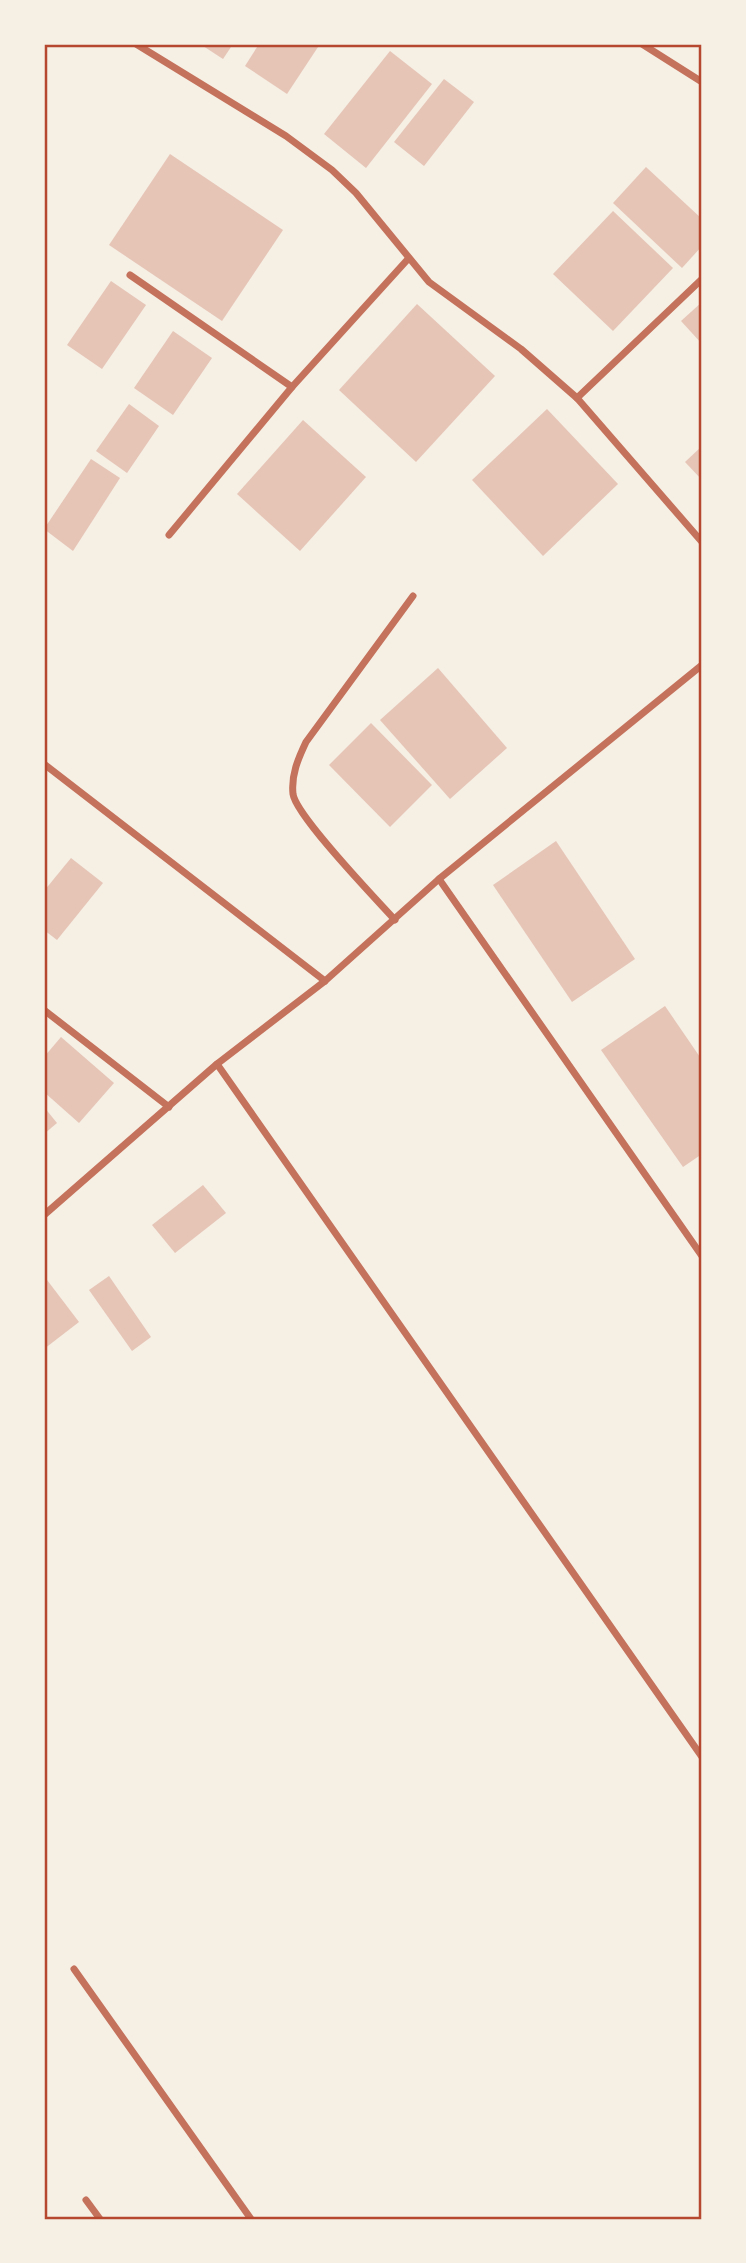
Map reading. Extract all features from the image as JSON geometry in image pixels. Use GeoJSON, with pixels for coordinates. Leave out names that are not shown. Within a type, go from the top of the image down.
{"type":"FeatureCollection","features":[{"type":"Feature","properties":{"kind":"street"},"geometry":{"type":"LineString","coordinates":[[136,44],[286,136],[332,170],[356,193],[429,282],[521,349],[577,398],[702,542]]}},
{"type":"Feature","properties":{"kind":"street"},"geometry":{"type":"LineString","coordinates":[[642,44],[702,82]]}},
{"type":"Feature","properties":{"kind":"street"},"geometry":{"type":"LineString","coordinates":[[169,535],[292,387],[408,259]]}},
{"type":"Feature","properties":{"kind":"street"},"geometry":{"type":"LineString","coordinates":[[130,275],[292,387]]}},
{"type":"Feature","properties":{"kind":"street"},"geometry":{"type":"LineString","coordinates":[[577,398],[702,279]]}},
{"type":"Feature","properties":{"kind":"street"},"geometry":{"type":"LineString","coordinates":[[395,920],[306,817],[293,797],[294,769],[306,742],[413,596]]}},
{"type":"Feature","properties":{"kind":"street"},"geometry":{"type":"LineString","coordinates":[[44,1215],[217,1064],[325,981],[439,879],[702,664]]}},
{"type":"Feature","properties":{"kind":"street"},"geometry":{"type":"LineString","coordinates":[[44,764],[325,981]]}},
{"type":"Feature","properties":{"kind":"street"},"geometry":{"type":"LineString","coordinates":[[439,879],[702,1256]]}},
{"type":"Feature","properties":{"kind":"street"},"geometry":{"type":"LineString","coordinates":[[44,1010],[169,1107]]}},
{"type":"Feature","properties":{"kind":"street"},"geometry":{"type":"LineString","coordinates":[[217,1064],[702,1757]]}},
{"type":"Feature","properties":{"kind":"street"},"geometry":{"type":"LineString","coordinates":[[74,1969],[250,2219]]}},
{"type":"Feature","properties":{"kind":"street"},"geometry":{"type":"LineString","coordinates":[[86,2200],[100,2219]]}},
{"type":"Feature","properties":{"kind":"building"},"geometry":{"type":"Polygon","coordinates":[[[200,44],[233,44],[223,59],[200,44]]]}},
{"type":"Feature","properties":{"kind":"building"},"geometry":{"type":"Polygon","coordinates":[[[259,44],[320,44],[287,94],[245,66],[259,44]]]}},
{"type":"Feature","properties":{"kind":"building"},"geometry":{"type":"Polygon","coordinates":[[[390,51],[432,84],[366,168],[324,134],[390,51]]]}},
{"type":"Feature","properties":{"kind":"building"},"geometry":{"type":"Polygon","coordinates":[[[444,79],[474,102],[424,166],[394,142],[444,79]]]}},
{"type":"Feature","properties":{"kind":"building"},"geometry":{"type":"Polygon","coordinates":[[[170,154],[283,230],[222,321],[109,245],[170,154]]]}},
{"type":"Feature","properties":{"kind":"building"},"geometry":{"type":"Polygon","coordinates":[[[646,167],[702,219],[702,246],[682,268],[613,203],[646,167]]]}},
{"type":"Feature","properties":{"kind":"building"},"geometry":{"type":"Polygon","coordinates":[[[613,211],[673,268],[613,331],[553,274],[613,211]]]}},
{"type":"Feature","properties":{"kind":"building"},"geometry":{"type":"Polygon","coordinates":[[[111,281],[146,305],[102,369],[67,345],[111,281]]]}},
{"type":"Feature","properties":{"kind":"building"},"geometry":{"type":"Polygon","coordinates":[[[702,302],[702,344],[681,321],[702,302]]]}},
{"type":"Feature","properties":{"kind":"building"},"geometry":{"type":"Polygon","coordinates":[[[417,304],[495,376],[416,462],[339,390],[417,304]]]}},
{"type":"Feature","properties":{"kind":"building"},"geometry":{"type":"Polygon","coordinates":[[[173,331],[212,358],[173,415],[134,388],[173,331]]]}},
{"type":"Feature","properties":{"kind":"building"},"geometry":{"type":"Polygon","coordinates":[[[129,404],[159,426],[127,473],[96,451],[129,404]]]}},
{"type":"Feature","properties":{"kind":"building"},"geometry":{"type":"Polygon","coordinates":[[[547,409],[618,484],[543,556],[472,480],[547,409]]]}},
{"type":"Feature","properties":{"kind":"building"},"geometry":{"type":"Polygon","coordinates":[[[303,420],[366,477],[300,551],[237,494],[303,420]]]}},
{"type":"Feature","properties":{"kind":"building"},"geometry":{"type":"Polygon","coordinates":[[[702,446],[702,480],[685,462],[702,446]]]}},
{"type":"Feature","properties":{"kind":"building"},"geometry":{"type":"Polygon","coordinates":[[[91,459],[120,478],[73,551],[44,529],[91,459]]]}},
{"type":"Feature","properties":{"kind":"building"},"geometry":{"type":"Polygon","coordinates":[[[438,668],[507,748],[450,799],[380,720],[438,668]]]}},
{"type":"Feature","properties":{"kind":"building"},"geometry":{"type":"Polygon","coordinates":[[[371,723],[432,785],[390,827],[329,765],[371,723]]]}},
{"type":"Feature","properties":{"kind":"building"},"geometry":{"type":"Polygon","coordinates":[[[556,841],[635,959],[572,1002],[493,885],[556,841]]]}},
{"type":"Feature","properties":{"kind":"building"},"geometry":{"type":"Polygon","coordinates":[[[71,858],[103,883],[57,940],[44,930],[44,891],[71,858]]]}},
{"type":"Feature","properties":{"kind":"building"},"geometry":{"type":"Polygon","coordinates":[[[665,1006],[702,1060],[702,1154],[683,1167],[601,1050],[665,1006]]]}},
{"type":"Feature","properties":{"kind":"building"},"geometry":{"type":"Polygon","coordinates":[[[61,1037],[114,1083],[79,1123],[44,1092],[44,1057],[61,1037]]]}},
{"type":"Feature","properties":{"kind":"building"},"geometry":{"type":"Polygon","coordinates":[[[44,1107],[57,1123],[44,1134],[44,1107]]]}},
{"type":"Feature","properties":{"kind":"building"},"geometry":{"type":"Polygon","coordinates":[[[203,1185],[226,1213],[175,1253],[152,1225],[203,1185]]]}},
{"type":"Feature","properties":{"kind":"building"},"geometry":{"type":"Polygon","coordinates":[[[44,1276],[79,1322],[44,1349],[44,1276]]]}},
{"type":"Feature","properties":{"kind":"building"},"geometry":{"type":"Polygon","coordinates":[[[109,1276],[151,1337],[132,1351],[89,1290],[109,1276]]]}}]}
